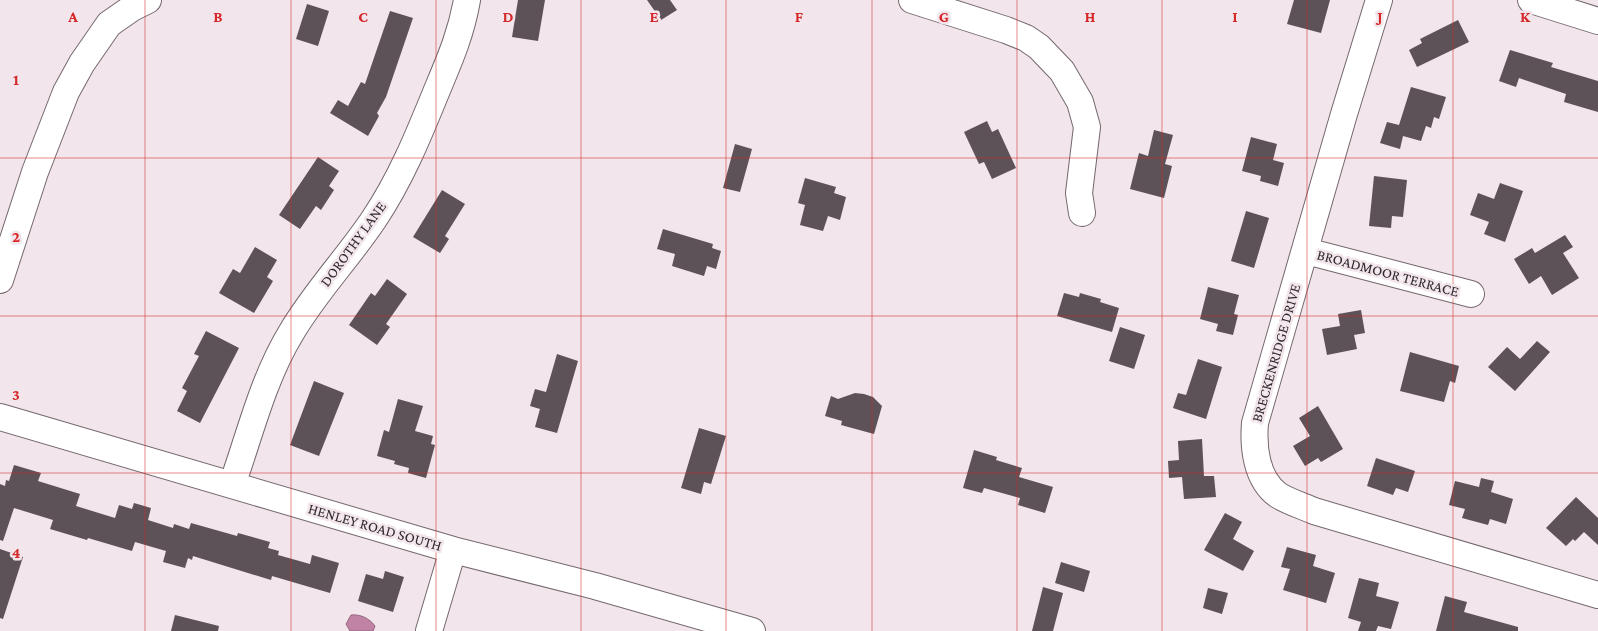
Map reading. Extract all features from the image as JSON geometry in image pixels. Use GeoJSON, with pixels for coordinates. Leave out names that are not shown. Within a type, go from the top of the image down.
{"type":"FeatureCollection","features":[{"type":"Feature","properties":{"kind":"street"},"geometry":{"type":"LineString","coordinates":[[0,280],[35,172],[66,92],[84,58],[109,24],[132,8],[148,0]]}},
{"type":"Feature","properties":{"kind":"street","name":"DOROTHY LANE"},"geometry":{"type":"LineString","coordinates":[[232,485],[266,386],[290,333],[373,221],[414,146],[460,34],[466,0]]}},
{"type":"Feature","properties":{"kind":"street"},"geometry":{"type":"LineString","coordinates":[[912,0],[1026,38],[1039,47],[1062,71],[1080,102],[1087,127],[1078,193],[1082,212]]}},
{"type":"Feature","properties":{"kind":"street","name":"BRECKENRIDGE DRIVE"},"geometry":{"type":"LineString","coordinates":[[1379,0],[1344,114],[1255,423],[1254,439],[1260,470],[1278,494],[1314,510],[1598,595]]}},
{"type":"Feature","properties":{"kind":"street"},"geometry":{"type":"LineString","coordinates":[[1531,0],[1598,21]]}},
{"type":"Feature","properties":{"kind":"street","name":"BROADMOOR TERRACE"},"geometry":{"type":"LineString","coordinates":[[1306,251],[1471,294]]}},
{"type":"Feature","properties":{"kind":"street","name":"HENLEY ROAD SOUTH"},"geometry":{"type":"LineString","coordinates":[[0,417],[453,550],[595,586],[752,631]]}},
{"type":"Feature","properties":{"kind":"street"},"geometry":{"type":"LineString","coordinates":[[429,631],[453,550]]}},
{"type":"Feature","properties":{"kind":"shaded area"},"geometry":{"type":"Polygon","coordinates":[[[351,615],[361,616],[370,621],[375,626],[373,631],[350,631],[346,624],[351,615]]]}},
{"type":"Feature","properties":{"kind":"building"},"geometry":{"type":"Polygon","coordinates":[[[518,0],[545,0],[538,41],[512,37],[518,0]]]}},
{"type":"Feature","properties":{"kind":"building"},"geometry":{"type":"Polygon","coordinates":[[[647,0],[670,0],[677,10],[661,20],[647,0]]]}},
{"type":"Feature","properties":{"kind":"building"},"geometry":{"type":"Polygon","coordinates":[[[1294,0],[1330,0],[1321,33],[1287,24],[1294,0]]]}},
{"type":"Feature","properties":{"kind":"building"},"geometry":{"type":"Polygon","coordinates":[[[307,4],[329,11],[318,46],[296,39],[307,4]]]}},
{"type":"Feature","properties":{"kind":"building"},"geometry":{"type":"Polygon","coordinates":[[[390,11],[413,18],[386,97],[377,113],[379,116],[368,136],[330,113],[338,100],[348,106],[361,82],[365,84],[390,11]]]}},
{"type":"Feature","properties":{"kind":"building"},"geometry":{"type":"Polygon","coordinates":[[[1458,20],[1469,42],[1417,67],[1409,50],[1422,43],[1420,39],[1458,20]]]}},
{"type":"Feature","properties":{"kind":"building"},"geometry":{"type":"Polygon","coordinates":[[[1510,50],[1553,63],[1551,67],[1598,81],[1598,112],[1564,102],[1566,94],[1519,78],[1516,87],[1499,81],[1510,50]]]}},
{"type":"Feature","properties":{"kind":"building"},"geometry":{"type":"Polygon","coordinates":[[[1411,87],[1446,97],[1439,119],[1434,117],[1431,128],[1426,126],[1421,141],[1403,136],[1400,149],[1380,143],[1387,122],[1399,125],[1411,87]]]}},
{"type":"Feature","properties":{"kind":"building"},"geometry":{"type":"Polygon","coordinates":[[[987,121],[992,132],[998,129],[1016,168],[992,179],[984,162],[979,164],[964,132],[987,121]]]}},
{"type":"Feature","properties":{"kind":"building"},"geometry":{"type":"Polygon","coordinates":[[[1154,130],[1173,135],[1165,164],[1172,166],[1164,198],[1130,189],[1139,153],[1148,156],[1154,130]]]}},
{"type":"Feature","properties":{"kind":"building"},"geometry":{"type":"Polygon","coordinates":[[[1251,137],[1277,144],[1273,160],[1284,163],[1278,186],[1260,181],[1261,176],[1242,171],[1251,137]]]}},
{"type":"Feature","properties":{"kind":"building"},"geometry":{"type":"Polygon","coordinates":[[[735,144],[752,149],[740,192],[723,188],[735,144]]]}},
{"type":"Feature","properties":{"kind":"building"},"geometry":{"type":"Polygon","coordinates":[[[318,157],[339,171],[329,186],[334,190],[321,210],[316,206],[300,229],[279,215],[318,157]]]}},
{"type":"Feature","properties":{"kind":"building"},"geometry":{"type":"Polygon","coordinates":[[[1374,176],[1407,180],[1403,217],[1392,216],[1391,228],[1369,226],[1374,176]]]}},
{"type":"Feature","properties":{"kind":"building"},"geometry":{"type":"Polygon","coordinates":[[[805,178],[836,187],[834,193],[846,197],[840,220],[828,216],[823,231],[800,225],[805,205],[798,203],[805,178]]]}},
{"type":"Feature","properties":{"kind":"building"},"geometry":{"type":"Polygon","coordinates":[[[1500,183],[1523,191],[1505,242],[1484,234],[1489,222],[1470,215],[1478,193],[1494,199],[1500,183]]]}},
{"type":"Feature","properties":{"kind":"building"},"geometry":{"type":"Polygon","coordinates":[[[442,190],[465,204],[445,236],[449,239],[440,253],[413,237],[442,190]]]}},
{"type":"Feature","properties":{"kind":"building"},"geometry":{"type":"Polygon","coordinates":[[[1246,211],[1269,218],[1254,268],[1231,261],[1246,211]]]}},
{"type":"Feature","properties":{"kind":"building"},"geometry":{"type":"Polygon","coordinates":[[[663,229],[713,244],[712,248],[721,251],[716,269],[707,266],[704,276],[672,266],[675,254],[657,249],[663,229]]]}},
{"type":"Feature","properties":{"kind":"building"},"geometry":{"type":"Polygon","coordinates":[[[1565,235],[1573,247],[1563,253],[1579,278],[1552,295],[1541,276],[1529,284],[1514,259],[1532,248],[1535,253],[1565,235]]]}},
{"type":"Feature","properties":{"kind":"building"},"geometry":{"type":"Polygon","coordinates":[[[255,247],[277,260],[267,277],[273,281],[254,313],[219,293],[233,269],[240,273],[255,247]]]}},
{"type":"Feature","properties":{"kind":"building"},"geometry":{"type":"Polygon","coordinates":[[[387,279],[407,294],[386,324],[390,327],[377,345],[349,325],[371,293],[375,296],[387,279]]]}},
{"type":"Feature","properties":{"kind":"building"},"geometry":{"type":"Polygon","coordinates":[[[1208,287],[1239,295],[1234,314],[1238,315],[1233,335],[1216,331],[1218,324],[1200,319],[1208,287]]]}},
{"type":"Feature","properties":{"kind":"building"},"geometry":{"type":"Polygon","coordinates":[[[1064,293],[1079,297],[1080,293],[1101,299],[1100,302],[1119,308],[1112,332],[1057,316],[1064,293]]]}},
{"type":"Feature","properties":{"kind":"building"},"geometry":{"type":"Polygon","coordinates":[[[1361,310],[1365,333],[1354,335],[1357,349],[1327,355],[1322,329],[1340,326],[1338,314],[1361,310]]]}},
{"type":"Feature","properties":{"kind":"building"},"geometry":{"type":"Polygon","coordinates":[[[1120,327],[1145,335],[1134,369],[1109,361],[1120,327]]]}},
{"type":"Feature","properties":{"kind":"building"},"geometry":{"type":"Polygon","coordinates":[[[206,331],[239,348],[200,423],[177,411],[187,391],[182,388],[199,356],[194,354],[206,331]]]}},
{"type":"Feature","properties":{"kind":"building"},"geometry":{"type":"Polygon","coordinates":[[[1537,341],[1550,352],[1515,391],[1488,367],[1507,347],[1520,359],[1537,341]]]}},
{"type":"Feature","properties":{"kind":"building"},"geometry":{"type":"Polygon","coordinates":[[[1410,352],[1459,366],[1455,383],[1450,381],[1444,402],[1400,391],[1410,352]]]}},
{"type":"Feature","properties":{"kind":"building"},"geometry":{"type":"Polygon","coordinates":[[[557,354],[578,361],[557,433],[535,427],[540,409],[530,406],[535,389],[546,392],[557,354]]]}},
{"type":"Feature","properties":{"kind":"building"},"geometry":{"type":"Polygon","coordinates":[[[1198,359],[1222,367],[1206,419],[1173,408],[1178,393],[1186,395],[1198,359]]]}},
{"type":"Feature","properties":{"kind":"building"},"geometry":{"type":"Polygon","coordinates":[[[314,381],[344,393],[319,456],[290,445],[314,381]]]}},
{"type":"Feature","properties":{"kind":"building"},"geometry":{"type":"Polygon","coordinates":[[[855,393],[873,397],[882,406],[874,434],[841,425],[842,421],[825,416],[831,396],[838,399],[855,393]]]}},
{"type":"Feature","properties":{"kind":"building"},"geometry":{"type":"Polygon","coordinates":[[[398,399],[423,406],[415,431],[433,436],[431,444],[435,445],[426,478],[408,473],[409,468],[394,464],[395,461],[377,456],[384,430],[389,432],[398,399]]]}},
{"type":"Feature","properties":{"kind":"building"},"geometry":{"type":"Polygon","coordinates":[[[1318,406],[1343,449],[1321,462],[1318,458],[1305,466],[1293,446],[1310,436],[1299,418],[1318,406]]]}},
{"type":"Feature","properties":{"kind":"building"},"geometry":{"type":"Polygon","coordinates":[[[699,428],[726,436],[711,484],[704,482],[701,494],[681,488],[699,428]]]}},
{"type":"Feature","properties":{"kind":"building"},"geometry":{"type":"Polygon","coordinates":[[[1202,439],[1204,476],[1214,476],[1216,497],[1184,499],[1182,477],[1169,478],[1168,461],[1179,460],[1178,441],[1202,439]]]}},
{"type":"Feature","properties":{"kind":"building"},"geometry":{"type":"Polygon","coordinates":[[[974,450],[997,457],[996,460],[1022,468],[1019,477],[1053,487],[1045,513],[1018,505],[1020,498],[984,488],[982,493],[963,488],[974,450]]]}},
{"type":"Feature","properties":{"kind":"building"},"geometry":{"type":"Polygon","coordinates":[[[1376,458],[1415,471],[1408,492],[1396,488],[1393,495],[1367,486],[1376,458]]]}},
{"type":"Feature","properties":{"kind":"building"},"geometry":{"type":"Polygon","coordinates":[[[14,465],[41,473],[38,481],[80,494],[76,506],[115,518],[119,505],[132,509],[134,503],[151,508],[148,520],[173,528],[174,524],[189,529],[191,523],[237,536],[238,533],[270,542],[268,548],[279,551],[278,555],[310,564],[312,555],[339,563],[330,593],[272,576],[271,580],[193,556],[192,560],[188,558],[185,568],[163,562],[166,551],[135,542],[132,551],[88,538],[87,540],[50,529],[53,520],[14,508],[3,541],[0,540],[0,484],[5,486],[6,480],[9,481],[14,465]]]}},
{"type":"Feature","properties":{"kind":"building"},"geometry":{"type":"Polygon","coordinates":[[[1481,478],[1494,481],[1491,492],[1513,499],[1506,524],[1490,519],[1488,525],[1462,518],[1465,509],[1449,505],[1455,481],[1479,487],[1481,478]]]}},
{"type":"Feature","properties":{"kind":"building"},"geometry":{"type":"Polygon","coordinates":[[[1576,497],[1598,518],[1598,545],[1584,532],[1575,541],[1573,539],[1566,546],[1546,528],[1576,497]]]}},
{"type":"Feature","properties":{"kind":"building"},"geometry":{"type":"Polygon","coordinates":[[[1225,513],[1242,522],[1233,539],[1254,551],[1243,571],[1204,550],[1225,513]]]}},
{"type":"Feature","properties":{"kind":"building"},"geometry":{"type":"Polygon","coordinates":[[[1287,547],[1316,555],[1313,566],[1335,573],[1326,603],[1283,590],[1290,569],[1281,567],[1287,547]]]}},
{"type":"Feature","properties":{"kind":"building"},"geometry":{"type":"Polygon","coordinates":[[[0,549],[23,557],[3,619],[0,618],[0,549]]]}},
{"type":"Feature","properties":{"kind":"building"},"geometry":{"type":"Polygon","coordinates":[[[1061,562],[1090,571],[1084,592],[1055,583],[1061,562]]]}},
{"type":"Feature","properties":{"kind":"building"},"geometry":{"type":"Polygon","coordinates":[[[385,571],[404,577],[393,612],[358,601],[366,574],[383,579],[385,571]]]}},
{"type":"Feature","properties":{"kind":"building"},"geometry":{"type":"Polygon","coordinates":[[[1359,578],[1379,583],[1376,596],[1399,602],[1391,629],[1378,626],[1376,631],[1358,631],[1361,622],[1348,618],[1359,578]]]}},
{"type":"Feature","properties":{"kind":"building"},"geometry":{"type":"Polygon","coordinates":[[[1043,587],[1063,593],[1053,631],[1032,631],[1043,587]]]}},
{"type":"Feature","properties":{"kind":"building"},"geometry":{"type":"Polygon","coordinates":[[[1208,588],[1228,593],[1222,614],[1203,608],[1208,588]]]}},
{"type":"Feature","properties":{"kind":"building"},"geometry":{"type":"Polygon","coordinates":[[[1445,596],[1467,602],[1464,612],[1518,627],[1518,631],[1436,631],[1445,596]]]}},
{"type":"Feature","properties":{"kind":"building"},"geometry":{"type":"Polygon","coordinates":[[[175,615],[219,626],[218,631],[171,631],[175,615]]]}}]}
